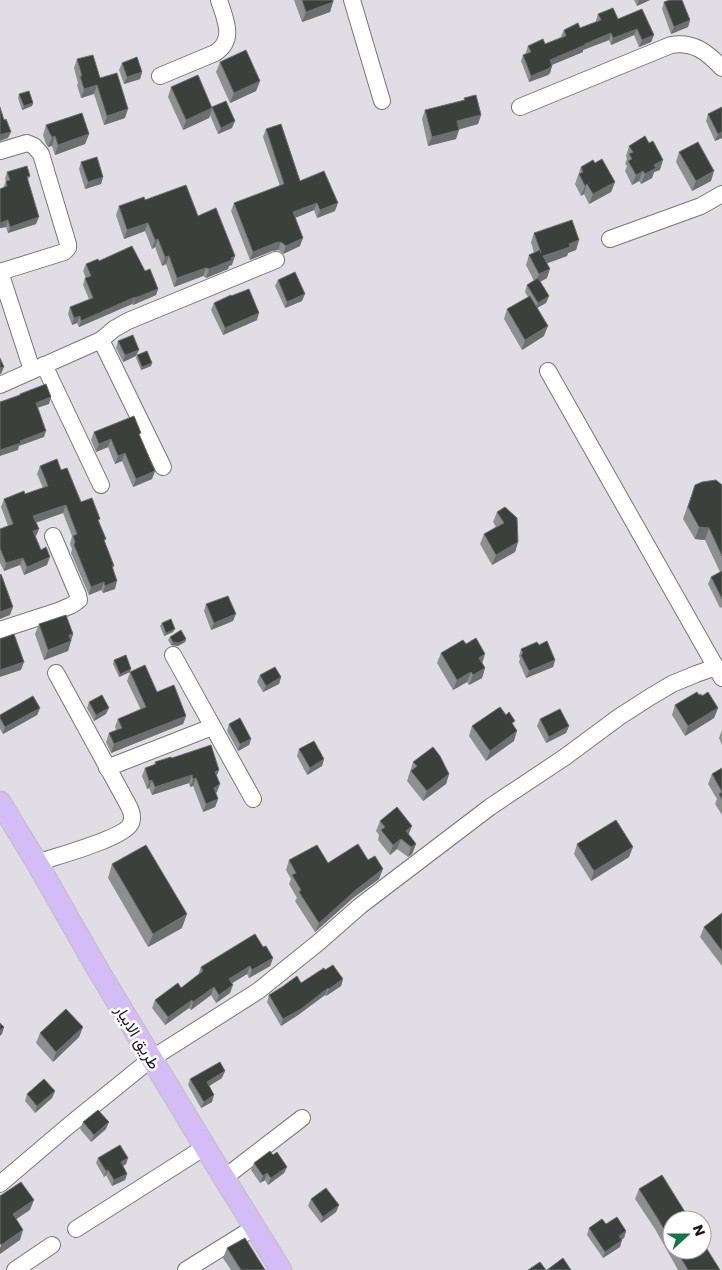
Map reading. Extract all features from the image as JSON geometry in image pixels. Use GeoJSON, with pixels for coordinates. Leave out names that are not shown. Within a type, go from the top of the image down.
{"type":"FeatureCollection","features":[{"type":"Feature","properties":{"kind":"main road","name":"طريق الابيار"},"geometry":{"type":"LineString","coordinates":[[0,802],[151,1059],[281,1270]]}},
{"type":"Feature","properties":{"kind":"street"},"geometry":{"type":"LineString","coordinates":[[160,76],[222,49],[228,34],[219,0]]}},
{"type":"Feature","properties":{"kind":"street"},"geometry":{"type":"LineString","coordinates":[[352,0],[382,101]]}},
{"type":"Feature","properties":{"kind":"street"},"geometry":{"type":"LineString","coordinates":[[520,107],[671,45],[681,43],[696,47],[710,56],[722,68]]}},
{"type":"Feature","properties":{"kind":"street"},"geometry":{"type":"LineString","coordinates":[[0,150],[27,143],[34,146],[41,154],[68,248],[64,252],[0,272],[38,368],[101,485]]}},
{"type":"Feature","properties":{"kind":"street"},"geometry":{"type":"LineString","coordinates":[[610,238],[701,206],[722,194]]}},
{"type":"Feature","properties":{"kind":"street"},"geometry":{"type":"LineString","coordinates":[[0,385],[101,340],[114,329],[128,321],[276,260]]}},
{"type":"Feature","properties":{"kind":"street"},"geometry":{"type":"LineString","coordinates":[[101,340],[163,466]]}},
{"type":"Feature","properties":{"kind":"street"},"geometry":{"type":"LineString","coordinates":[[0,1184],[151,1059],[258,991],[360,906],[490,807],[565,757],[619,717],[672,684],[719,673],[548,371]]}},
{"type":"Feature","properties":{"kind":"street"},"geometry":{"type":"LineString","coordinates":[[0,630],[58,611],[79,600],[53,536]]}},
{"type":"Feature","properties":{"kind":"street"},"geometry":{"type":"LineString","coordinates":[[173,655],[253,799]]}},
{"type":"Feature","properties":{"kind":"street"},"geometry":{"type":"LineString","coordinates":[[37,863],[120,834],[131,825],[132,820],[131,812],[56,673]]}},
{"type":"Feature","properties":{"kind":"street"},"geometry":{"type":"LineString","coordinates":[[107,768],[212,726]]}},
{"type":"Feature","properties":{"kind":"street"},"geometry":{"type":"LineString","coordinates":[[224,1178],[302,1118]]}},
{"type":"Feature","properties":{"kind":"street"},"geometry":{"type":"LineString","coordinates":[[76,1229],[205,1147]]}},
{"type":"Feature","properties":{"kind":"street"},"geometry":{"type":"LineString","coordinates":[[186,1270],[255,1226]]}},
{"type":"Feature","properties":{"kind":"street"},"geometry":{"type":"LineString","coordinates":[[15,1270],[52,1245]]}},
{"type":"Feature","properties":{"kind":"building"},"geometry":{"type":"Polygon","coordinates":[[[302,0],[333,0],[333,2],[306,12],[302,0]]]}},
{"type":"Feature","properties":{"kind":"building"},"geometry":{"type":"Polygon","coordinates":[[[682,0],[690,20],[674,27],[664,2],[682,0]]]}},
{"type":"Feature","properties":{"kind":"building"},"geometry":{"type":"Polygon","coordinates":[[[613,8],[618,19],[642,9],[654,35],[642,40],[637,29],[613,38],[611,33],[550,60],[552,66],[550,68],[531,76],[523,55],[531,52],[528,46],[543,39],[545,44],[566,36],[564,30],[578,23],[580,28],[601,20],[598,14],[613,8]]]}},
{"type":"Feature","properties":{"kind":"building"},"geometry":{"type":"Polygon","coordinates":[[[246,50],[260,81],[234,93],[220,62],[246,50]]]}},
{"type":"Feature","properties":{"kind":"building"},"geometry":{"type":"Polygon","coordinates":[[[93,55],[100,78],[117,73],[128,109],[107,116],[97,85],[84,89],[77,59],[93,55]]]}},
{"type":"Feature","properties":{"kind":"building"},"geometry":{"type":"Polygon","coordinates":[[[137,57],[142,72],[127,77],[122,63],[137,57]]]}},
{"type":"Feature","properties":{"kind":"building"},"geometry":{"type":"Polygon","coordinates":[[[198,75],[212,108],[186,120],[171,87],[198,75]]]}},
{"type":"Feature","properties":{"kind":"building"},"geometry":{"type":"Polygon","coordinates":[[[29,91],[33,103],[24,106],[19,94],[29,91]]]}},
{"type":"Feature","properties":{"kind":"building"},"geometry":{"type":"Polygon","coordinates":[[[476,95],[481,115],[457,121],[459,130],[432,137],[425,110],[465,100],[464,98],[476,95]]]}},
{"type":"Feature","properties":{"kind":"building"},"geometry":{"type":"Polygon","coordinates":[[[226,101],[235,121],[221,128],[212,107],[226,101]]]}},
{"type":"Feature","properties":{"kind":"building"},"geometry":{"type":"Polygon","coordinates":[[[0,107],[4,120],[6,119],[11,132],[0,135],[0,107]]]}},
{"type":"Feature","properties":{"kind":"building"},"geometry":{"type":"Polygon","coordinates":[[[722,107],[722,132],[718,134],[708,114],[722,107]]]}},
{"type":"Feature","properties":{"kind":"building"},"geometry":{"type":"Polygon","coordinates":[[[82,113],[89,134],[58,145],[55,136],[52,137],[46,125],[82,113]]]}},
{"type":"Feature","properties":{"kind":"building"},"geometry":{"type":"Polygon","coordinates":[[[281,124],[300,181],[324,171],[338,203],[320,210],[317,203],[293,212],[303,238],[286,246],[281,242],[275,243],[253,252],[234,203],[284,184],[266,129],[281,124]]]}},
{"type":"Feature","properties":{"kind":"building"},"geometry":{"type":"Polygon","coordinates":[[[645,136],[649,143],[653,141],[663,160],[654,165],[656,168],[645,174],[643,171],[636,175],[628,161],[632,159],[629,154],[633,152],[629,146],[645,136]]]}},
{"type":"Feature","properties":{"kind":"building"},"geometry":{"type":"Polygon","coordinates":[[[698,142],[714,171],[696,181],[679,152],[698,142]]]}},
{"type":"Feature","properties":{"kind":"building"},"geometry":{"type":"Polygon","coordinates":[[[97,157],[103,177],[88,182],[81,162],[97,157]]]}},
{"type":"Feature","properties":{"kind":"building"},"geometry":{"type":"Polygon","coordinates":[[[602,159],[615,182],[593,194],[587,184],[585,186],[579,174],[583,172],[581,167],[593,160],[595,163],[602,159]]]}},
{"type":"Feature","properties":{"kind":"building"},"geometry":{"type":"Polygon","coordinates":[[[27,166],[30,176],[27,177],[39,217],[10,227],[8,220],[0,223],[0,189],[7,186],[6,181],[10,180],[7,172],[27,166]]]}},
{"type":"Feature","properties":{"kind":"building"},"geometry":{"type":"Polygon","coordinates":[[[186,185],[198,216],[216,208],[235,256],[231,258],[232,260],[209,269],[206,268],[177,278],[169,256],[165,257],[158,239],[155,240],[148,223],[127,230],[119,206],[144,197],[145,200],[186,185]]]}},
{"type":"Feature","properties":{"kind":"building"},"geometry":{"type":"Polygon","coordinates":[[[572,220],[579,240],[569,244],[570,247],[543,256],[550,269],[539,274],[529,255],[540,250],[534,233],[572,220]]]}},
{"type":"Feature","properties":{"kind":"building"},"geometry":{"type":"Polygon","coordinates":[[[132,246],[145,271],[150,269],[158,289],[81,321],[80,316],[74,318],[70,307],[93,298],[85,278],[91,276],[86,264],[98,259],[99,261],[132,246]]]}},
{"type":"Feature","properties":{"kind":"building"},"geometry":{"type":"Polygon","coordinates":[[[295,272],[305,294],[287,302],[278,280],[295,272]]]}},
{"type":"Feature","properties":{"kind":"building"},"geometry":{"type":"Polygon","coordinates":[[[538,278],[549,296],[538,303],[527,285],[538,278]]]}},
{"type":"Feature","properties":{"kind":"building"},"geometry":{"type":"Polygon","coordinates":[[[249,289],[259,313],[225,328],[214,303],[249,289]]]}},
{"type":"Feature","properties":{"kind":"building"},"geometry":{"type":"Polygon","coordinates":[[[530,296],[548,326],[525,340],[507,309],[530,296]]]}},
{"type":"Feature","properties":{"kind":"building"},"geometry":{"type":"Polygon","coordinates":[[[133,335],[139,350],[125,355],[118,341],[133,335]]]}},
{"type":"Feature","properties":{"kind":"building"},"geometry":{"type":"Polygon","coordinates":[[[147,351],[152,363],[142,367],[137,355],[147,351]]]}},
{"type":"Feature","properties":{"kind":"building"},"geometry":{"type":"Polygon","coordinates":[[[0,358],[4,367],[0,368],[0,358]]]}},
{"type":"Feature","properties":{"kind":"building"},"geometry":{"type":"Polygon","coordinates":[[[46,384],[51,397],[36,403],[46,431],[20,441],[21,443],[0,450],[0,402],[46,384]]]}},
{"type":"Feature","properties":{"kind":"building"},"geometry":{"type":"Polygon","coordinates":[[[134,416],[141,433],[139,434],[155,471],[136,479],[125,453],[118,456],[111,439],[99,444],[94,432],[134,416]]]}},
{"type":"Feature","properties":{"kind":"building"},"geometry":{"type":"Polygon","coordinates":[[[57,459],[61,470],[67,468],[81,502],[92,498],[100,519],[98,520],[106,539],[104,540],[114,566],[112,566],[117,581],[105,586],[104,582],[91,587],[74,545],[73,536],[77,534],[66,505],[33,516],[39,529],[33,531],[41,550],[46,547],[50,557],[27,567],[23,558],[6,563],[0,548],[0,529],[13,524],[4,499],[24,491],[25,494],[48,486],[40,466],[57,459]]]}},
{"type":"Feature","properties":{"kind":"building"},"geometry":{"type":"Polygon","coordinates":[[[716,480],[722,485],[722,556],[709,528],[699,527],[688,507],[695,485],[716,480]]]}},
{"type":"Feature","properties":{"kind":"building"},"geometry":{"type":"Polygon","coordinates":[[[505,507],[517,518],[518,542],[496,555],[484,534],[504,523],[497,512],[505,507]]]}},
{"type":"Feature","properties":{"kind":"building"},"geometry":{"type":"Polygon","coordinates":[[[722,571],[722,599],[711,577],[722,571]]]}},
{"type":"Feature","properties":{"kind":"building"},"geometry":{"type":"Polygon","coordinates":[[[0,575],[13,607],[0,612],[0,575]]]}},
{"type":"Feature","properties":{"kind":"building"},"geometry":{"type":"Polygon","coordinates":[[[228,596],[236,614],[214,623],[206,604],[228,596]]]}},
{"type":"Feature","properties":{"kind":"building"},"geometry":{"type":"Polygon","coordinates":[[[66,615],[73,634],[69,635],[71,641],[48,650],[39,624],[66,615]]]}},
{"type":"Feature","properties":{"kind":"building"},"geometry":{"type":"Polygon","coordinates":[[[171,619],[175,629],[166,633],[162,623],[171,619]]]}},
{"type":"Feature","properties":{"kind":"building"},"geometry":{"type":"Polygon","coordinates":[[[181,630],[186,639],[179,643],[173,642],[170,637],[181,630]]]}},
{"type":"Feature","properties":{"kind":"building"},"geometry":{"type":"Polygon","coordinates":[[[14,634],[24,662],[0,670],[0,639],[14,634]]]}},
{"type":"Feature","properties":{"kind":"building"},"geometry":{"type":"Polygon","coordinates":[[[476,638],[485,654],[479,658],[485,668],[473,675],[471,672],[457,680],[441,653],[463,640],[466,644],[476,638]]]}},
{"type":"Feature","properties":{"kind":"building"},"geometry":{"type":"Polygon","coordinates":[[[547,641],[555,660],[529,671],[521,655],[523,653],[521,649],[537,642],[539,645],[547,641]]]}},
{"type":"Feature","properties":{"kind":"building"},"geometry":{"type":"Polygon","coordinates":[[[126,655],[131,669],[120,674],[114,660],[126,655]]]}},
{"type":"Feature","properties":{"kind":"building"},"geometry":{"type":"Polygon","coordinates":[[[145,665],[157,692],[174,685],[186,716],[114,744],[109,733],[122,728],[118,719],[146,707],[130,672],[145,665]]]}},
{"type":"Feature","properties":{"kind":"building"},"geometry":{"type":"Polygon","coordinates":[[[275,667],[281,677],[266,686],[260,675],[275,667]]]}},
{"type":"Feature","properties":{"kind":"building"},"geometry":{"type":"Polygon","coordinates":[[[697,692],[702,696],[708,692],[718,708],[688,726],[675,705],[697,692]]]}},
{"type":"Feature","properties":{"kind":"building"},"geometry":{"type":"Polygon","coordinates":[[[102,695],[109,708],[96,715],[89,702],[102,695]]]}},
{"type":"Feature","properties":{"kind":"building"},"geometry":{"type":"Polygon","coordinates":[[[33,696],[40,708],[5,727],[0,715],[33,696]]]}},
{"type":"Feature","properties":{"kind":"building"},"geometry":{"type":"Polygon","coordinates":[[[500,707],[506,715],[509,712],[515,721],[512,723],[517,731],[490,751],[472,726],[500,707]]]}},
{"type":"Feature","properties":{"kind":"building"},"geometry":{"type":"Polygon","coordinates":[[[560,709],[569,726],[549,737],[540,719],[560,709]]]}},
{"type":"Feature","properties":{"kind":"building"},"geometry":{"type":"Polygon","coordinates":[[[240,718],[251,739],[240,744],[229,724],[240,718]]]}},
{"type":"Feature","properties":{"kind":"building"},"geometry":{"type":"Polygon","coordinates":[[[314,741],[324,759],[310,768],[299,749],[314,741]]]}},
{"type":"Feature","properties":{"kind":"building"},"geometry":{"type":"Polygon","coordinates":[[[211,745],[219,770],[215,772],[220,784],[214,788],[218,799],[206,804],[196,778],[193,779],[192,775],[155,787],[152,780],[149,781],[145,768],[156,764],[155,762],[211,745]]]}},
{"type":"Feature","properties":{"kind":"building"},"geometry":{"type":"Polygon","coordinates":[[[433,747],[449,774],[427,791],[411,771],[417,766],[413,762],[433,747]]]}},
{"type":"Feature","properties":{"kind":"building"},"geometry":{"type":"Polygon","coordinates":[[[722,768],[722,792],[712,774],[722,768]]]}},
{"type":"Feature","properties":{"kind":"building"},"geometry":{"type":"Polygon","coordinates":[[[397,807],[412,826],[406,831],[416,844],[411,847],[401,839],[393,845],[381,830],[385,827],[380,821],[397,807]]]}},
{"type":"Feature","properties":{"kind":"building"},"geometry":{"type":"Polygon","coordinates":[[[616,820],[633,847],[594,871],[577,844],[616,820]]]}},
{"type":"Feature","properties":{"kind":"building"},"geometry":{"type":"Polygon","coordinates":[[[358,844],[368,860],[375,856],[383,869],[319,923],[299,892],[301,890],[292,875],[296,873],[289,860],[317,845],[328,863],[358,844]]]}},
{"type":"Feature","properties":{"kind":"building"},"geometry":{"type":"Polygon","coordinates":[[[146,845],[187,914],[153,934],[112,864],[146,845]]]}},
{"type":"Feature","properties":{"kind":"building"},"geometry":{"type":"Polygon","coordinates":[[[722,913],[722,951],[704,927],[722,913]]]}},
{"type":"Feature","properties":{"kind":"building"},"geometry":{"type":"Polygon","coordinates":[[[255,934],[263,947],[266,946],[273,958],[252,970],[250,966],[229,979],[233,985],[219,995],[214,987],[168,1017],[155,1000],[178,983],[181,988],[203,971],[201,967],[255,934]]]}},
{"type":"Feature","properties":{"kind":"building"},"geometry":{"type":"Polygon","coordinates":[[[333,965],[343,979],[301,1009],[283,1019],[269,995],[297,976],[301,983],[324,968],[325,970],[333,965]]]}},
{"type":"Feature","properties":{"kind":"building"},"geometry":{"type":"Polygon","coordinates":[[[66,1009],[83,1027],[56,1052],[40,1033],[66,1009]]]}},
{"type":"Feature","properties":{"kind":"building"},"geometry":{"type":"Polygon","coordinates":[[[0,1023],[4,1027],[0,1031],[0,1023]]]}},
{"type":"Feature","properties":{"kind":"building"},"geometry":{"type":"Polygon","coordinates":[[[220,1062],[225,1071],[207,1082],[214,1095],[204,1102],[190,1079],[220,1062]]]}},
{"type":"Feature","properties":{"kind":"building"},"geometry":{"type":"Polygon","coordinates":[[[44,1079],[55,1091],[37,1106],[27,1094],[44,1079]]]}},
{"type":"Feature","properties":{"kind":"building"},"geometry":{"type":"Polygon","coordinates":[[[98,1110],[109,1122],[94,1135],[83,1122],[98,1110]]]}},
{"type":"Feature","properties":{"kind":"building"},"geometry":{"type":"Polygon","coordinates":[[[120,1145],[128,1158],[121,1162],[127,1174],[114,1180],[98,1158],[120,1145]]]}},
{"type":"Feature","properties":{"kind":"building"},"geometry":{"type":"Polygon","coordinates":[[[270,1151],[273,1155],[277,1152],[287,1167],[271,1178],[267,1173],[263,1176],[254,1163],[270,1151]]]}},
{"type":"Feature","properties":{"kind":"building"},"geometry":{"type":"Polygon","coordinates":[[[662,1175],[684,1210],[662,1210],[662,1226],[639,1189],[662,1175]]]}},
{"type":"Feature","properties":{"kind":"building"},"geometry":{"type":"Polygon","coordinates":[[[21,1182],[34,1200],[13,1214],[23,1230],[1,1245],[0,1196],[21,1182]]]}},
{"type":"Feature","properties":{"kind":"building"},"geometry":{"type":"Polygon","coordinates":[[[326,1188],[339,1205],[323,1217],[311,1199],[326,1188]]]}},
{"type":"Feature","properties":{"kind":"building"},"geometry":{"type":"Polygon","coordinates":[[[617,1217],[626,1231],[619,1236],[622,1240],[605,1252],[589,1228],[602,1219],[606,1224],[617,1217]]]}},
{"type":"Feature","properties":{"kind":"building"},"geometry":{"type":"Polygon","coordinates":[[[245,1238],[265,1270],[241,1270],[227,1248],[245,1238]]]}},
{"type":"Feature","properties":{"kind":"building"},"geometry":{"type":"Polygon","coordinates":[[[712,1257],[720,1270],[688,1270],[682,1260],[712,1260],[712,1257]]]}},
{"type":"Feature","properties":{"kind":"building"},"geometry":{"type":"Polygon","coordinates":[[[563,1258],[571,1270],[547,1270],[563,1258]]]}},
{"type":"Feature","properties":{"kind":"building"},"geometry":{"type":"Polygon","coordinates":[[[540,1262],[546,1270],[528,1270],[540,1262]]]}}]}
